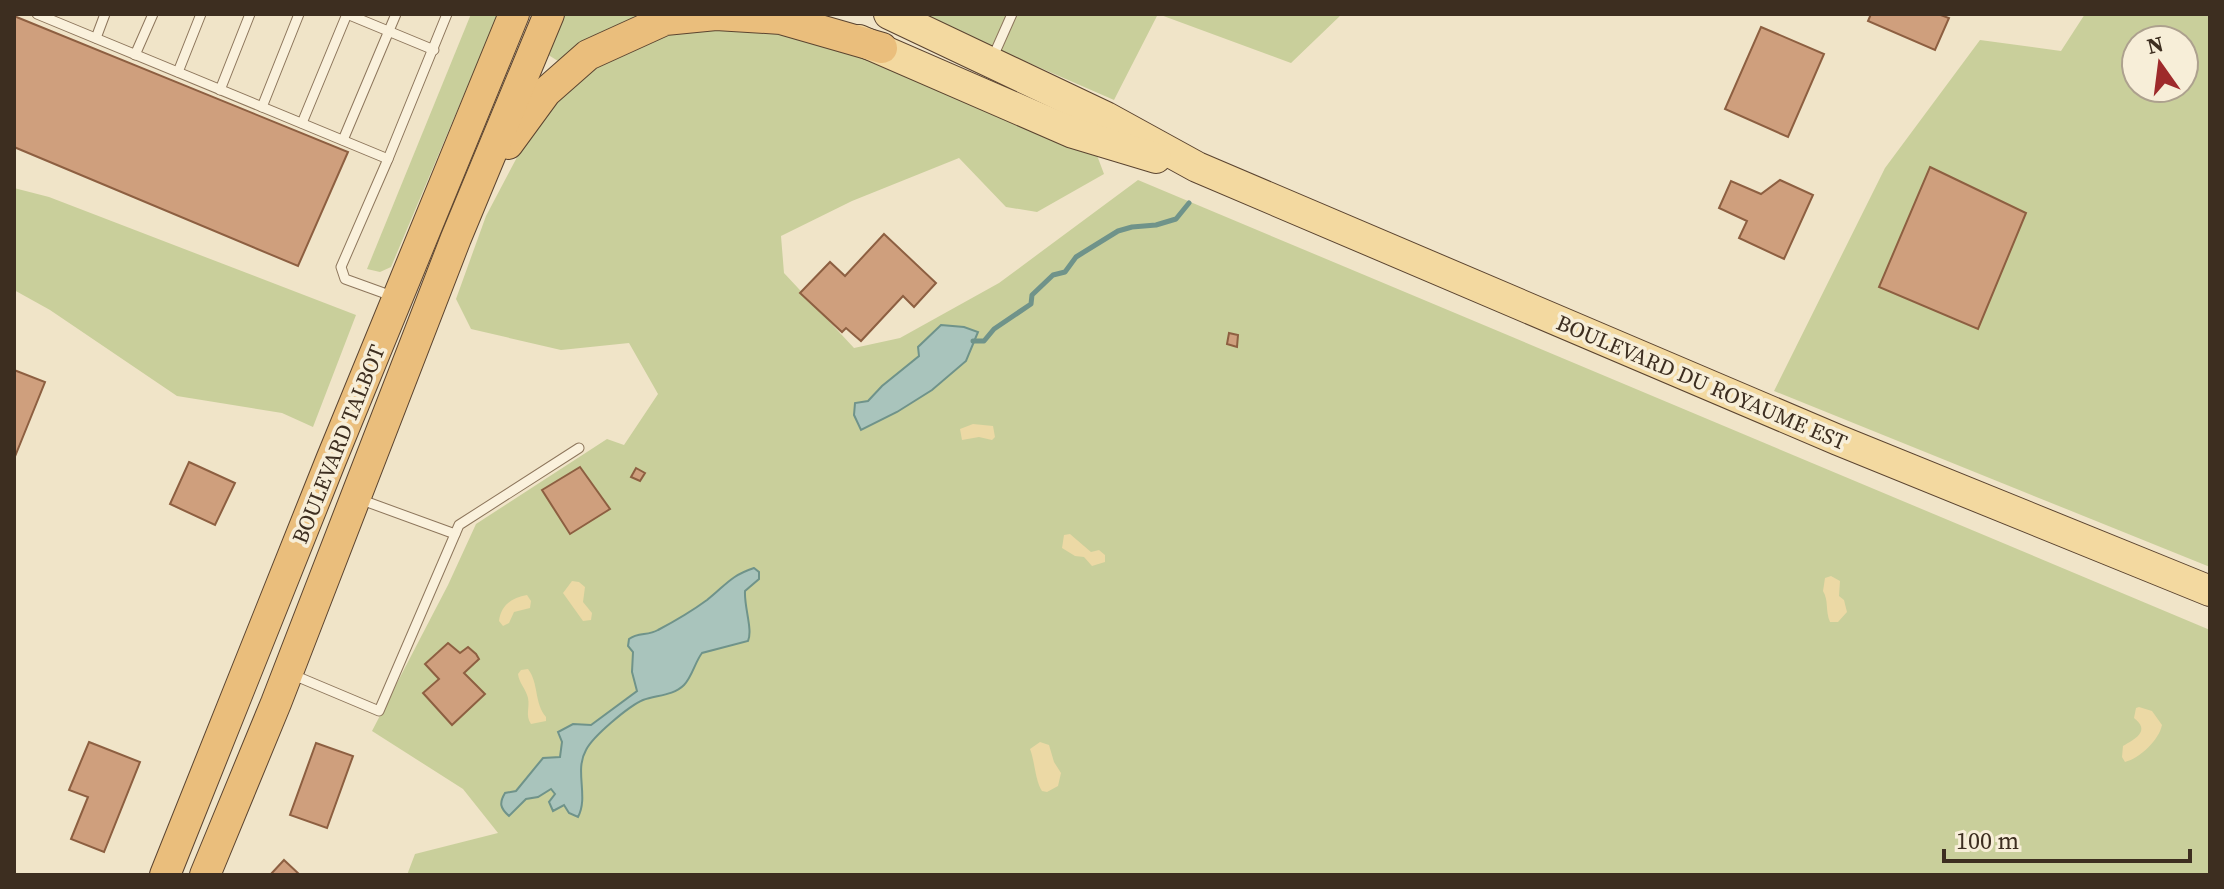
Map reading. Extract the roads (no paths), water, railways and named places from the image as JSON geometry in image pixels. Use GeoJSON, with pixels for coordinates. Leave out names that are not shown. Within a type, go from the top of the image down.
{"type":"FeatureCollection","features":[{"type":"Feature","properties":{"kind":"highway","name":"BOULEVARD TALBOT"},"geometry":{"type":"LineString","coordinates":[[165,875],[514,14]]}},
{"type":"Feature","properties":{"kind":"highway","name":"BOULEVARD TALBOT"},"geometry":{"type":"LineString","coordinates":[[205,875],[549,14]]}},
{"type":"Feature","properties":{"kind":"highway"},"geometry":{"type":"LineString","coordinates":[[465,218],[506,146],[546,92],[588,55],[665,20],[716,15],[781,19],[882,48]]}},
{"type":"Feature","properties":{"kind":"highway"},"geometry":{"type":"LineString","coordinates":[[321,484],[355,498]]}},
{"type":"Feature","properties":{"kind":"main road","name":"BOULEVARD DU ROYAUME EST"},"geometry":{"type":"LineString","coordinates":[[791,14],[882,48],[1073,133],[1144,156],[1197,167]]}},
{"type":"Feature","properties":{"kind":"main road","name":"BOULEVARD DU ROYAUME EST"},"geometry":{"type":"LineString","coordinates":[[889,14],[1106,117],[1197,167],[1838,440],[2210,591]]}},
{"type":"Feature","properties":{"kind":"lane"},"geometry":{"type":"LineString","coordinates":[[37,14],[56,18],[135,55],[388,159]]}},
{"type":"Feature","properties":{"kind":"lane"},"geometry":{"type":"LineString","coordinates":[[96,38],[105,14]]}},
{"type":"Feature","properties":{"kind":"lane"},"geometry":{"type":"LineString","coordinates":[[135,55],[153,14]]}},
{"type":"Feature","properties":{"kind":"lane"},"geometry":{"type":"LineString","coordinates":[[178,72],[201,14]]}},
{"type":"Feature","properties":{"kind":"lane"},"geometry":{"type":"LineString","coordinates":[[220,90],[250,14]]}},
{"type":"Feature","properties":{"kind":"lane"},"geometry":{"type":"LineString","coordinates":[[262,107],[299,14]]}},
{"type":"Feature","properties":{"kind":"lane"},"geometry":{"type":"LineString","coordinates":[[302,123],[347,14],[434,50]]}},
{"type":"Feature","properties":{"kind":"lane"},"geometry":{"type":"LineString","coordinates":[[343,140],[396,14]]}},
{"type":"Feature","properties":{"kind":"lane"},"geometry":{"type":"LineString","coordinates":[[398,298],[345,279],[341,267],[447,14]]}},
{"type":"Feature","properties":{"kind":"lane"},"geometry":{"type":"LineString","coordinates":[[990,62],[1012,14]]}},
{"type":"Feature","properties":{"kind":"lane"},"geometry":{"type":"LineString","coordinates":[[288,673],[379,711],[459,525],[579,448]]}},
{"type":"Feature","properties":{"kind":"lane"},"geometry":{"type":"LineString","coordinates":[[355,498],[455,534]]}},
{"type":"Feature","properties":{"kind":"water"},"geometry":{"type":"Polygon","coordinates":[[[941,325],[978,332],[966,361],[932,390],[861,430],[854,415],[855,403],[868,401],[919,356],[918,347],[941,325]]]}},
{"type":"Feature","properties":{"kind":"water"},"geometry":{"type":"Polygon","coordinates":[[[754,568],[759,572],[759,579],[745,591],[750,631],[748,641],[702,653],[680,689],[637,703],[596,737],[586,750],[581,766],[582,801],[578,817],[569,813],[564,805],[553,811],[549,802],[555,794],[551,789],[538,797],[526,799],[509,816],[506,813],[501,805],[505,793],[516,791],[543,758],[560,757],[562,742],[558,732],[573,724],[591,725],[637,691],[629,639],[671,623],[734,578],[754,568]]]}},
{"type":"Feature","properties":{"kind":"waterway"},"geometry":{"type":"LineString","coordinates":[[973,341],[984,341],[994,329],[1031,304],[1032,295],[1053,275],[1065,272],[1076,257],[1118,231],[1176,219],[1189,203]]}}]}
